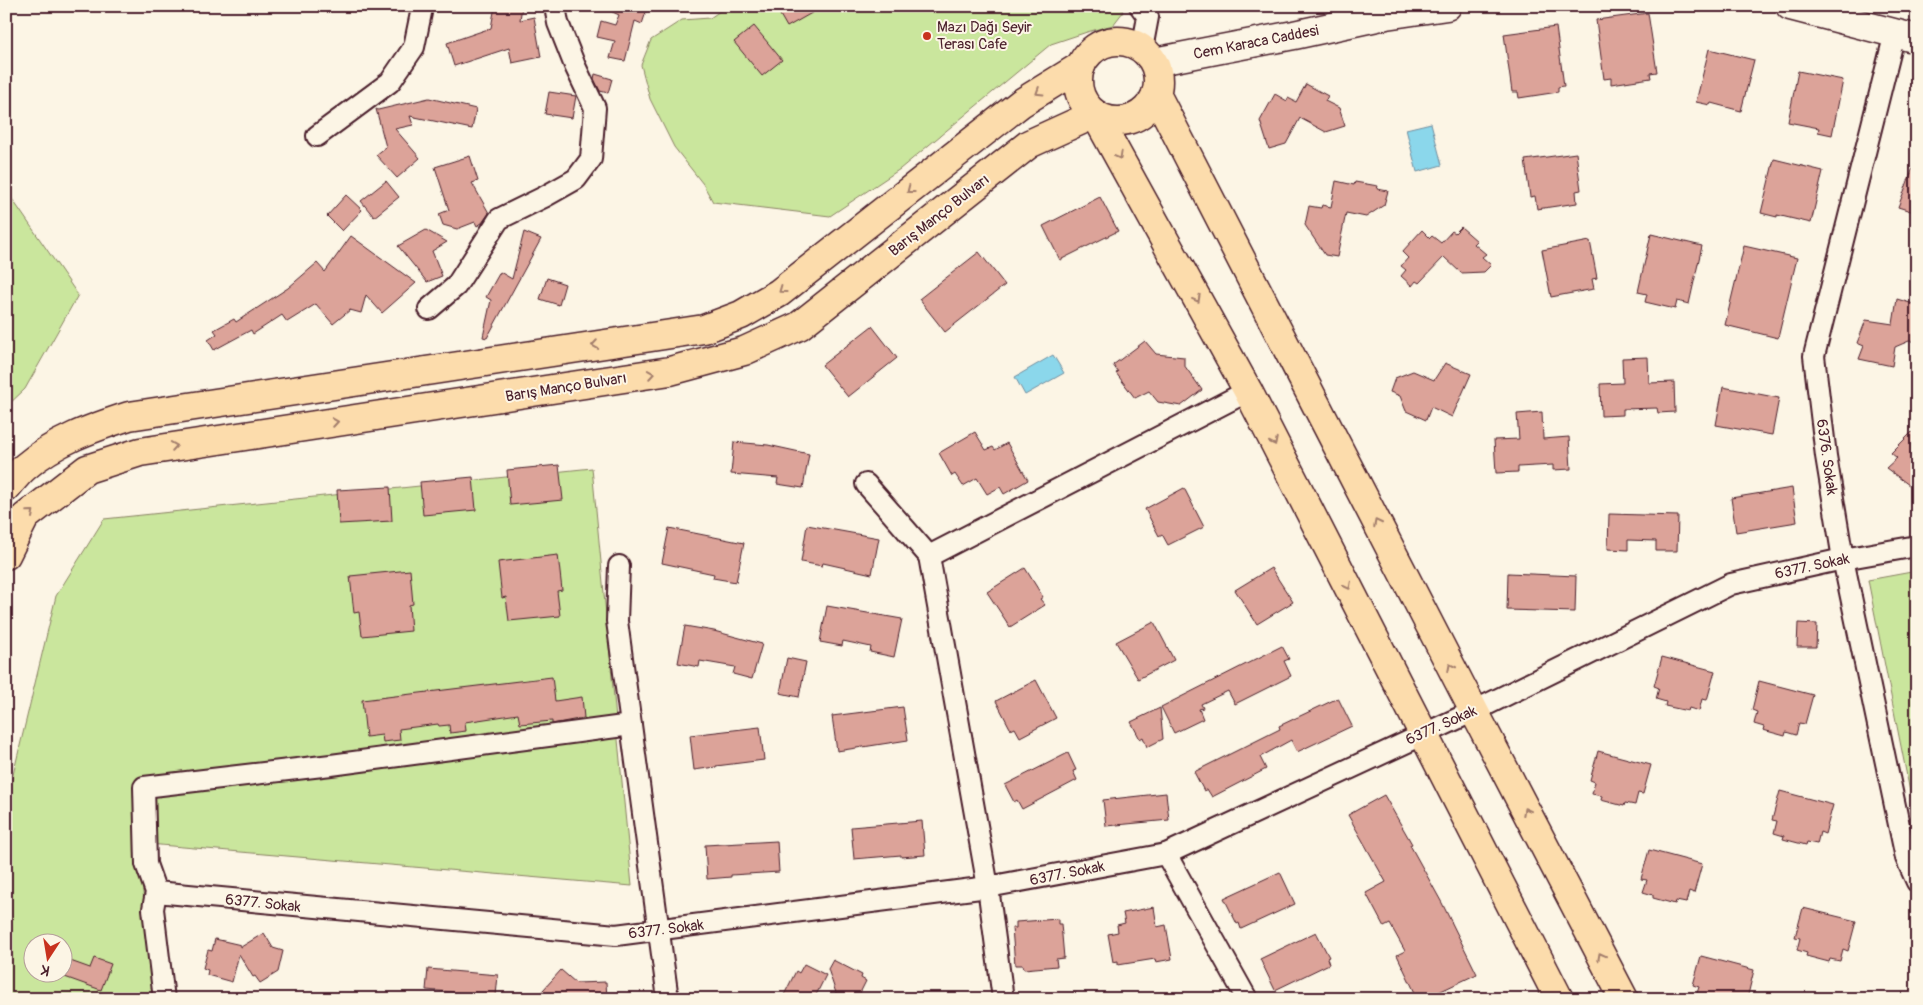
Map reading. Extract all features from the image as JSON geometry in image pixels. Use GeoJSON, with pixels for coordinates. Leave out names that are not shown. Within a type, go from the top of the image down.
{"type":"FeatureCollection","features":[{"type":"Feature","properties":{"kind":"main road"},"geometry":{"type":"LineString","coordinates":[[1095,114],[1112,120],[1131,119],[1146,110],[1156,94],[1158,78],[1148,56],[1125,41],[1107,42],[1091,51],[1081,66],[1078,76],[1080,92],[1087,106],[1095,114],[1248,391],[1559,999]]}},
{"type":"Feature","properties":{"kind":"main road"},"geometry":{"type":"LineString","coordinates":[[6,488],[24,468],[59,443],[92,428],[129,416],[704,329],[741,315],[780,293],[1021,103],[1081,66]]}},
{"type":"Feature","properties":{"kind":"main road"},"geometry":{"type":"LineString","coordinates":[[1156,94],[1624,999]]}},
{"type":"Feature","properties":{"kind":"main road","name":"Barış Manço Bulvarı"},"geometry":{"type":"LineString","coordinates":[[6,555],[25,517],[87,469],[140,452],[670,371],[744,351],[799,326],[1029,144],[1095,114]]}},
{"type":"Feature","properties":{"kind":"street"},"geometry":{"type":"LineString","coordinates":[[317,136],[390,82],[414,47],[421,13],[419,6]]}},
{"type":"Feature","properties":{"kind":"street"},"geometry":{"type":"LineString","coordinates":[[429,308],[456,286],[499,219],[576,179],[592,159],[595,108],[575,66],[558,22],[555,6]]}},
{"type":"Feature","properties":{"kind":"street"},"geometry":{"type":"LineString","coordinates":[[1140,6],[1148,17],[1148,56]]}},
{"type":"Feature","properties":{"kind":"street","name":"Cem Karaca Caddesi"},"geometry":{"type":"LineString","coordinates":[[1148,56],[1447,6]]}},
{"type":"Feature","properties":{"kind":"street"},"geometry":{"type":"LineString","coordinates":[[1790,6],[1906,36]]}},
{"type":"Feature","properties":{"kind":"street","name":"6376. Sokak"},"geometry":{"type":"LineString","coordinates":[[1906,36],[1814,356],[1826,456],[1842,559],[1917,882]]}},
{"type":"Feature","properties":{"kind":"street"},"geometry":{"type":"LineString","coordinates":[[929,556],[1248,391]]}},
{"type":"Feature","properties":{"kind":"street"},"geometry":{"type":"LineString","coordinates":[[866,484],[929,556],[988,887],[1003,999]]}},
{"type":"Feature","properties":{"kind":"street","name":"6377. Sokak"},"geometry":{"type":"LineString","coordinates":[[156,892],[616,936],[988,887],[1166,854],[1423,733],[1474,711],[1731,584],[1842,559],[1917,546]]}},
{"type":"Feature","properties":{"kind":"street"},"geometry":{"type":"LineString","coordinates":[[619,566],[617,621],[668,999]]}},
{"type":"Feature","properties":{"kind":"street"},"geometry":{"type":"LineString","coordinates":[[164,999],[153,909],[156,892],[146,864],[144,787],[331,765],[631,725]]}},
{"type":"Feature","properties":{"kind":"street"},"geometry":{"type":"LineString","coordinates":[[1166,854],[1247,999]]}},
{"type":"Feature","properties":{"kind":"green space"},"geometry":{"type":"Polygon","coordinates":[[[727,6],[1120,6],[1123,12],[1113,25],[1051,44],[900,169],[830,216],[713,202],[703,184],[674,147],[650,99],[641,65],[651,40],[682,20],[710,18],[727,6]]]}},
{"type":"Feature","properties":{"kind":"green space"},"geometry":{"type":"Polygon","coordinates":[[[6,190],[78,295],[25,389],[6,407],[6,190]]]}},
{"type":"Feature","properties":{"kind":"green space"},"geometry":{"type":"Polygon","coordinates":[[[592,468],[632,886],[137,843],[156,999],[6,999],[6,804],[56,596],[104,519],[592,468]]]}},
{"type":"Feature","properties":{"kind":"green space"},"geometry":{"type":"Polygon","coordinates":[[[1917,571],[1917,827],[1868,580],[1917,571]]]}},
{"type":"Feature","properties":{"kind":"water"},"geometry":{"type":"Polygon","coordinates":[[[1431,123],[1442,165],[1417,172],[1406,129],[1431,123]]]}},
{"type":"Feature","properties":{"kind":"water"},"geometry":{"type":"Polygon","coordinates":[[[1053,355],[1064,373],[1025,395],[1015,377],[1053,355]]]}},
{"type":"Feature","properties":{"kind":"building"},"geometry":{"type":"Polygon","coordinates":[[[495,6],[522,6],[520,20],[534,17],[541,57],[512,63],[509,48],[454,66],[447,43],[491,28],[495,6]]]}},
{"type":"Feature","properties":{"kind":"building"},"geometry":{"type":"Polygon","coordinates":[[[600,6],[648,6],[642,24],[635,21],[625,61],[610,58],[615,41],[597,37],[601,21],[615,25],[619,15],[600,6]]]}},
{"type":"Feature","properties":{"kind":"building"},"geometry":{"type":"Polygon","coordinates":[[[792,6],[824,6],[787,27],[779,13],[792,6]]]}},
{"type":"Feature","properties":{"kind":"building"},"geometry":{"type":"Polygon","coordinates":[[[1648,13],[1657,72],[1650,73],[1651,78],[1611,84],[1611,78],[1604,79],[1596,20],[1648,13]]]}},
{"type":"Feature","properties":{"kind":"building"},"geometry":{"type":"Polygon","coordinates":[[[754,26],[782,60],[762,76],[734,42],[754,26]]]}},
{"type":"Feature","properties":{"kind":"building"},"geometry":{"type":"Polygon","coordinates":[[[1556,27],[1564,86],[1558,87],[1558,92],[1519,98],[1518,92],[1512,92],[1504,34],[1556,27]]]}},
{"type":"Feature","properties":{"kind":"building"},"geometry":{"type":"Polygon","coordinates":[[[1709,49],[1754,60],[1741,111],[1711,103],[1710,105],[1696,102],[1709,49]]]}},
{"type":"Feature","properties":{"kind":"building"},"geometry":{"type":"Polygon","coordinates":[[[1798,71],[1843,80],[1832,135],[1818,132],[1819,128],[1788,122],[1798,71]]]}},
{"type":"Feature","properties":{"kind":"building"},"geometry":{"type":"Polygon","coordinates":[[[595,74],[612,79],[608,93],[600,91],[594,79],[595,74]]]}},
{"type":"Feature","properties":{"kind":"building"},"geometry":{"type":"Polygon","coordinates":[[[1306,84],[1328,96],[1325,101],[1339,108],[1345,126],[1326,132],[1300,118],[1286,144],[1269,149],[1260,121],[1275,94],[1287,101],[1288,98],[1296,102],[1306,84]]]}},
{"type":"Feature","properties":{"kind":"building"},"geometry":{"type":"Polygon","coordinates":[[[549,92],[576,96],[572,118],[545,114],[549,92]]]}},
{"type":"Feature","properties":{"kind":"building"},"geometry":{"type":"Polygon","coordinates":[[[429,98],[476,109],[472,129],[410,116],[413,125],[395,129],[420,158],[397,178],[376,155],[386,147],[376,109],[429,98]]]}},
{"type":"Feature","properties":{"kind":"building"},"geometry":{"type":"Polygon","coordinates":[[[1576,153],[1581,190],[1576,191],[1577,203],[1537,209],[1535,196],[1530,197],[1525,160],[1576,153]]]}},
{"type":"Feature","properties":{"kind":"building"},"geometry":{"type":"Polygon","coordinates":[[[470,156],[478,181],[472,183],[489,213],[482,223],[477,226],[475,222],[457,229],[443,225],[439,214],[449,210],[435,167],[470,156]]]}},
{"type":"Feature","properties":{"kind":"building"},"geometry":{"type":"Polygon","coordinates":[[[1774,159],[1823,171],[1811,223],[1761,213],[1774,159]]]}},
{"type":"Feature","properties":{"kind":"building"},"geometry":{"type":"Polygon","coordinates":[[[1917,161],[1917,213],[1898,207],[1917,161]]]}},
{"type":"Feature","properties":{"kind":"building"},"geometry":{"type":"Polygon","coordinates":[[[386,181],[399,197],[374,217],[361,201],[386,181]]]}},
{"type":"Feature","properties":{"kind":"building"},"geometry":{"type":"Polygon","coordinates":[[[1336,181],[1354,185],[1355,182],[1378,186],[1377,189],[1388,191],[1384,205],[1366,217],[1346,213],[1337,257],[1325,255],[1305,225],[1309,206],[1321,208],[1322,205],[1331,207],[1336,181]]]}},
{"type":"Feature","properties":{"kind":"building"},"geometry":{"type":"Polygon","coordinates":[[[346,195],[362,210],[342,231],[327,216],[346,195]]]}},
{"type":"Feature","properties":{"kind":"building"},"geometry":{"type":"Polygon","coordinates":[[[1100,197],[1118,231],[1060,260],[1043,226],[1100,197]]]}},
{"type":"Feature","properties":{"kind":"building"},"geometry":{"type":"Polygon","coordinates":[[[1461,227],[1477,241],[1474,244],[1486,254],[1482,257],[1491,265],[1484,272],[1461,273],[1444,257],[1419,283],[1416,281],[1412,286],[1401,276],[1406,270],[1401,266],[1408,258],[1402,252],[1422,230],[1430,238],[1432,236],[1441,243],[1452,231],[1455,233],[1461,227]]]}},
{"type":"Feature","properties":{"kind":"building"},"geometry":{"type":"Polygon","coordinates":[[[426,230],[447,242],[432,251],[442,276],[427,282],[398,246],[426,230]]]}},
{"type":"Feature","properties":{"kind":"building"},"geometry":{"type":"Polygon","coordinates":[[[524,232],[541,239],[487,338],[483,337],[491,300],[486,297],[500,272],[512,279],[524,232]]]}},
{"type":"Feature","properties":{"kind":"building"},"geometry":{"type":"Polygon","coordinates":[[[1651,234],[1702,246],[1689,304],[1677,301],[1675,309],[1645,302],[1647,294],[1638,292],[1651,234]]]}},
{"type":"Feature","properties":{"kind":"building"},"geometry":{"type":"Polygon","coordinates":[[[351,236],[416,283],[382,313],[366,295],[361,313],[350,310],[333,324],[316,304],[287,322],[282,315],[253,334],[251,330],[214,350],[208,340],[217,334],[214,330],[234,319],[236,322],[288,288],[317,263],[325,272],[351,236]]]}},
{"type":"Feature","properties":{"kind":"building"},"geometry":{"type":"Polygon","coordinates":[[[1590,241],[1597,278],[1592,279],[1594,289],[1551,297],[1542,250],[1590,241]]]}},
{"type":"Feature","properties":{"kind":"building"},"geometry":{"type":"Polygon","coordinates":[[[1744,246],[1797,258],[1778,338],[1725,325],[1744,246]]]}},
{"type":"Feature","properties":{"kind":"building"},"geometry":{"type":"Polygon","coordinates":[[[979,252],[1005,285],[945,332],[919,299],[979,252]]]}},
{"type":"Feature","properties":{"kind":"building"},"geometry":{"type":"Polygon","coordinates":[[[547,278],[565,284],[559,305],[540,299],[547,278]]]}},
{"type":"Feature","properties":{"kind":"building"},"geometry":{"type":"Polygon","coordinates":[[[1897,299],[1917,305],[1917,342],[1909,341],[1895,347],[1892,366],[1859,359],[1864,346],[1857,343],[1866,320],[1893,324],[1897,299]]]}},
{"type":"Feature","properties":{"kind":"building"},"geometry":{"type":"Polygon","coordinates":[[[872,326],[897,358],[848,397],[822,365],[872,326]]]}},
{"type":"Feature","properties":{"kind":"building"},"geometry":{"type":"Polygon","coordinates":[[[1145,341],[1156,354],[1184,357],[1184,365],[1202,390],[1181,406],[1158,402],[1149,391],[1135,398],[1116,373],[1118,372],[1113,365],[1145,341]]]}},
{"type":"Feature","properties":{"kind":"building"},"geometry":{"type":"Polygon","coordinates":[[[1648,357],[1649,383],[1674,382],[1675,412],[1658,413],[1657,408],[1623,409],[1623,415],[1601,416],[1600,384],[1623,383],[1622,358],[1648,357]]]}},
{"type":"Feature","properties":{"kind":"building"},"geometry":{"type":"Polygon","coordinates":[[[1445,363],[1471,374],[1452,417],[1431,407],[1426,420],[1406,411],[1400,396],[1390,392],[1395,378],[1413,371],[1434,380],[1445,363]]]}},
{"type":"Feature","properties":{"kind":"building"},"geometry":{"type":"Polygon","coordinates":[[[1723,387],[1779,398],[1772,435],[1716,425],[1723,387]]]}},
{"type":"Feature","properties":{"kind":"building"},"geometry":{"type":"Polygon","coordinates":[[[1542,412],[1543,439],[1569,437],[1571,469],[1553,470],[1553,465],[1518,467],[1518,472],[1496,473],[1494,440],[1519,439],[1517,414],[1542,412]]]}},
{"type":"Feature","properties":{"kind":"building"},"geometry":{"type":"Polygon","coordinates":[[[1917,427],[1917,491],[1886,468],[1897,458],[1891,453],[1917,427]]]}},
{"type":"Feature","properties":{"kind":"building"},"geometry":{"type":"Polygon","coordinates":[[[975,432],[986,450],[993,447],[995,450],[1007,443],[1028,480],[1004,494],[1000,487],[987,494],[977,478],[963,486],[955,474],[952,476],[939,453],[975,432]]]}},
{"type":"Feature","properties":{"kind":"building"},"geometry":{"type":"Polygon","coordinates":[[[734,442],[768,445],[809,454],[803,488],[777,484],[778,478],[731,474],[734,442]]]}},
{"type":"Feature","properties":{"kind":"building"},"geometry":{"type":"Polygon","coordinates":[[[559,465],[563,500],[510,505],[507,470],[559,465]]]}},
{"type":"Feature","properties":{"kind":"building"},"geometry":{"type":"Polygon","coordinates":[[[473,477],[476,510],[423,515],[420,482],[473,477]]]}},
{"type":"Feature","properties":{"kind":"building"},"geometry":{"type":"Polygon","coordinates":[[[390,487],[392,521],[339,524],[337,490],[390,487]]]}},
{"type":"Feature","properties":{"kind":"building"},"geometry":{"type":"Polygon","coordinates":[[[1184,488],[1204,527],[1168,545],[1162,534],[1159,536],[1145,509],[1184,488]]]}},
{"type":"Feature","properties":{"kind":"building"},"geometry":{"type":"Polygon","coordinates":[[[1792,488],[1797,522],[1736,532],[1731,498],[1792,488]]]}},
{"type":"Feature","properties":{"kind":"building"},"geometry":{"type":"Polygon","coordinates":[[[1609,514],[1678,516],[1677,551],[1656,551],[1656,541],[1628,540],[1628,550],[1608,549],[1609,514]]]}},
{"type":"Feature","properties":{"kind":"building"},"geometry":{"type":"Polygon","coordinates":[[[807,525],[879,538],[872,574],[823,563],[822,566],[801,562],[807,525]]]}},
{"type":"Feature","properties":{"kind":"building"},"geometry":{"type":"Polygon","coordinates":[[[669,528],[744,543],[736,582],[713,578],[714,574],[662,563],[669,528]]]}},
{"type":"Feature","properties":{"kind":"building"},"geometry":{"type":"Polygon","coordinates":[[[558,555],[562,590],[557,591],[560,616],[509,621],[506,597],[502,598],[498,562],[558,555]]]}},
{"type":"Feature","properties":{"kind":"building"},"geometry":{"type":"Polygon","coordinates":[[[1025,568],[1043,597],[1040,599],[1045,605],[1010,627],[987,592],[1025,568]]]}},
{"type":"Feature","properties":{"kind":"building"},"geometry":{"type":"Polygon","coordinates":[[[1271,568],[1293,602],[1257,624],[1235,590],[1271,568]]]}},
{"type":"Feature","properties":{"kind":"building"},"geometry":{"type":"Polygon","coordinates":[[[410,570],[413,604],[409,605],[411,631],[362,636],[359,612],[354,613],[350,576],[410,570]]]}},
{"type":"Feature","properties":{"kind":"building"},"geometry":{"type":"Polygon","coordinates":[[[1508,573],[1576,576],[1575,612],[1507,610],[1508,573]]]}},
{"type":"Feature","properties":{"kind":"building"},"geometry":{"type":"Polygon","coordinates":[[[827,606],[902,619],[894,657],[870,652],[871,647],[843,641],[842,646],[820,642],[827,606]]]}},
{"type":"Feature","properties":{"kind":"building"},"geometry":{"type":"Polygon","coordinates":[[[1154,622],[1174,660],[1138,679],[1116,642],[1154,622]]]}},
{"type":"Feature","properties":{"kind":"building"},"geometry":{"type":"Polygon","coordinates":[[[1798,623],[1817,624],[1816,647],[1797,647],[1798,623]]]}},
{"type":"Feature","properties":{"kind":"building"},"geometry":{"type":"Polygon","coordinates":[[[685,626],[714,631],[762,644],[752,679],[733,674],[735,667],[700,661],[699,667],[678,663],[685,626]]]}},
{"type":"Feature","properties":{"kind":"building"},"geometry":{"type":"Polygon","coordinates":[[[1282,646],[1289,659],[1284,661],[1291,676],[1235,704],[1228,691],[1201,704],[1203,708],[1199,709],[1203,719],[1174,733],[1161,707],[1282,646]]]}},
{"type":"Feature","properties":{"kind":"building"},"geometry":{"type":"Polygon","coordinates":[[[1662,657],[1715,671],[1707,700],[1702,699],[1699,711],[1689,708],[1688,711],[1665,706],[1666,702],[1656,699],[1659,688],[1654,686],[1662,657]]]}},
{"type":"Feature","properties":{"kind":"building"},"geometry":{"type":"Polygon","coordinates":[[[787,658],[806,662],[799,697],[780,693],[787,658]]]}},
{"type":"Feature","properties":{"kind":"building"},"geometry":{"type":"Polygon","coordinates":[[[552,677],[555,701],[582,697],[584,718],[552,724],[552,721],[520,724],[518,714],[465,722],[466,731],[450,733],[449,725],[439,726],[438,724],[399,729],[400,740],[383,742],[382,735],[366,737],[362,700],[552,677]]]}},
{"type":"Feature","properties":{"kind":"building"},"geometry":{"type":"Polygon","coordinates":[[[1036,680],[1056,718],[1020,737],[1015,728],[1011,730],[996,701],[1036,680]]]}},
{"type":"Feature","properties":{"kind":"building"},"geometry":{"type":"Polygon","coordinates":[[[1759,681],[1813,695],[1805,724],[1799,723],[1796,735],[1786,732],[1785,736],[1763,730],[1764,727],[1754,724],[1757,712],[1752,710],[1759,681]]]}},
{"type":"Feature","properties":{"kind":"building"},"geometry":{"type":"Polygon","coordinates":[[[1338,698],[1352,726],[1297,752],[1291,740],[1260,757],[1266,769],[1212,797],[1207,789],[1204,791],[1194,772],[1280,729],[1279,726],[1338,698]]]}},
{"type":"Feature","properties":{"kind":"building"},"geometry":{"type":"Polygon","coordinates":[[[903,707],[908,740],[837,751],[832,716],[903,707]]]}},
{"type":"Feature","properties":{"kind":"building"},"geometry":{"type":"Polygon","coordinates":[[[1160,708],[1163,739],[1147,747],[1143,737],[1140,739],[1131,722],[1160,708]]]}},
{"type":"Feature","properties":{"kind":"building"},"geometry":{"type":"Polygon","coordinates":[[[760,727],[764,760],[694,770],[690,735],[760,727]]]}},
{"type":"Feature","properties":{"kind":"building"},"geometry":{"type":"Polygon","coordinates":[[[1598,751],[1651,765],[1643,794],[1638,793],[1635,805],[1625,803],[1624,806],[1601,800],[1602,796],[1592,794],[1595,782],[1590,780],[1598,751]]]}},
{"type":"Feature","properties":{"kind":"building"},"geometry":{"type":"Polygon","coordinates":[[[1068,753],[1076,770],[1073,771],[1077,780],[1022,809],[1017,800],[1014,802],[1005,785],[1068,753]]]}},
{"type":"Feature","properties":{"kind":"building"},"geometry":{"type":"Polygon","coordinates":[[[1780,791],[1833,805],[1825,834],[1820,832],[1817,844],[1807,842],[1806,845],[1783,839],[1784,836],[1774,833],[1777,821],[1772,820],[1780,791]]]}},
{"type":"Feature","properties":{"kind":"building"},"geometry":{"type":"Polygon","coordinates":[[[1166,793],[1169,820],[1106,826],[1103,800],[1166,793]]]}},
{"type":"Feature","properties":{"kind":"building"},"geometry":{"type":"Polygon","coordinates":[[[1384,795],[1412,844],[1410,845],[1442,903],[1477,974],[1424,999],[1418,999],[1397,955],[1405,951],[1390,924],[1384,927],[1366,893],[1386,882],[1348,815],[1384,795]]]}},
{"type":"Feature","properties":{"kind":"building"},"geometry":{"type":"Polygon","coordinates":[[[922,821],[925,855],[854,859],[851,827],[922,821]]]}},
{"type":"Feature","properties":{"kind":"building"},"geometry":{"type":"Polygon","coordinates":[[[777,841],[779,872],[731,875],[731,877],[707,879],[705,845],[777,841]]]}},
{"type":"Feature","properties":{"kind":"building"},"geometry":{"type":"Polygon","coordinates":[[[1649,850],[1702,864],[1694,893],[1689,891],[1686,903],[1676,901],[1675,904],[1653,898],[1653,895],[1643,892],[1647,880],[1641,879],[1649,850]]]}},
{"type":"Feature","properties":{"kind":"building"},"geometry":{"type":"Polygon","coordinates":[[[1280,872],[1295,904],[1241,929],[1224,898],[1280,872]]]}},
{"type":"Feature","properties":{"kind":"building"},"geometry":{"type":"Polygon","coordinates":[[[1154,907],[1157,927],[1166,925],[1172,959],[1156,962],[1155,959],[1118,965],[1118,961],[1113,962],[1108,934],[1118,932],[1117,925],[1125,923],[1123,913],[1154,907]]]}},
{"type":"Feature","properties":{"kind":"building"},"geometry":{"type":"Polygon","coordinates":[[[1803,908],[1856,921],[1848,951],[1843,949],[1840,961],[1830,959],[1829,962],[1806,956],[1807,953],[1797,950],[1800,938],[1795,937],[1803,908]]]}},
{"type":"Feature","properties":{"kind":"building"},"geometry":{"type":"Polygon","coordinates":[[[1058,919],[1058,924],[1061,924],[1064,958],[1056,959],[1057,966],[1024,969],[1023,965],[1015,965],[1012,928],[1016,928],[1016,922],[1058,919]]]}},
{"type":"Feature","properties":{"kind":"building"},"geometry":{"type":"Polygon","coordinates":[[[1316,932],[1329,957],[1327,958],[1329,964],[1275,990],[1260,959],[1316,932]]]}},
{"type":"Feature","properties":{"kind":"building"},"geometry":{"type":"Polygon","coordinates":[[[264,933],[273,948],[283,951],[278,972],[260,983],[255,976],[253,977],[239,954],[232,982],[207,975],[208,970],[203,968],[208,950],[212,951],[215,939],[241,945],[241,947],[264,933]]]}},
{"type":"Feature","properties":{"kind":"building"},"geometry":{"type":"Polygon","coordinates":[[[1701,956],[1754,970],[1747,999],[1695,999],[1699,987],[1693,985],[1701,956]]]}},
{"type":"Feature","properties":{"kind":"building"},"geometry":{"type":"Polygon","coordinates":[[[94,958],[111,964],[101,990],[72,980],[72,962],[90,968],[94,958]]]}},
{"type":"Feature","properties":{"kind":"building"},"geometry":{"type":"Polygon","coordinates":[[[833,960],[862,975],[861,978],[866,981],[857,999],[838,999],[828,969],[833,960]]]}},
{"type":"Feature","properties":{"kind":"building"},"geometry":{"type":"Polygon","coordinates":[[[804,964],[826,975],[814,999],[782,999],[796,971],[799,973],[804,964]]]}},
{"type":"Feature","properties":{"kind":"building"},"geometry":{"type":"Polygon","coordinates":[[[428,969],[498,975],[496,996],[426,990],[428,969]]]}},
{"type":"Feature","properties":{"kind":"building"},"geometry":{"type":"Polygon","coordinates":[[[561,970],[576,983],[606,982],[607,999],[535,999],[561,970]]]}},
{"type":"Feature","properties":{"kind":"place","name":"Mazı Dağı Seyir Terası Cafe"},"geometry":{"type":"Point","coordinates":[927,36]}}]}
